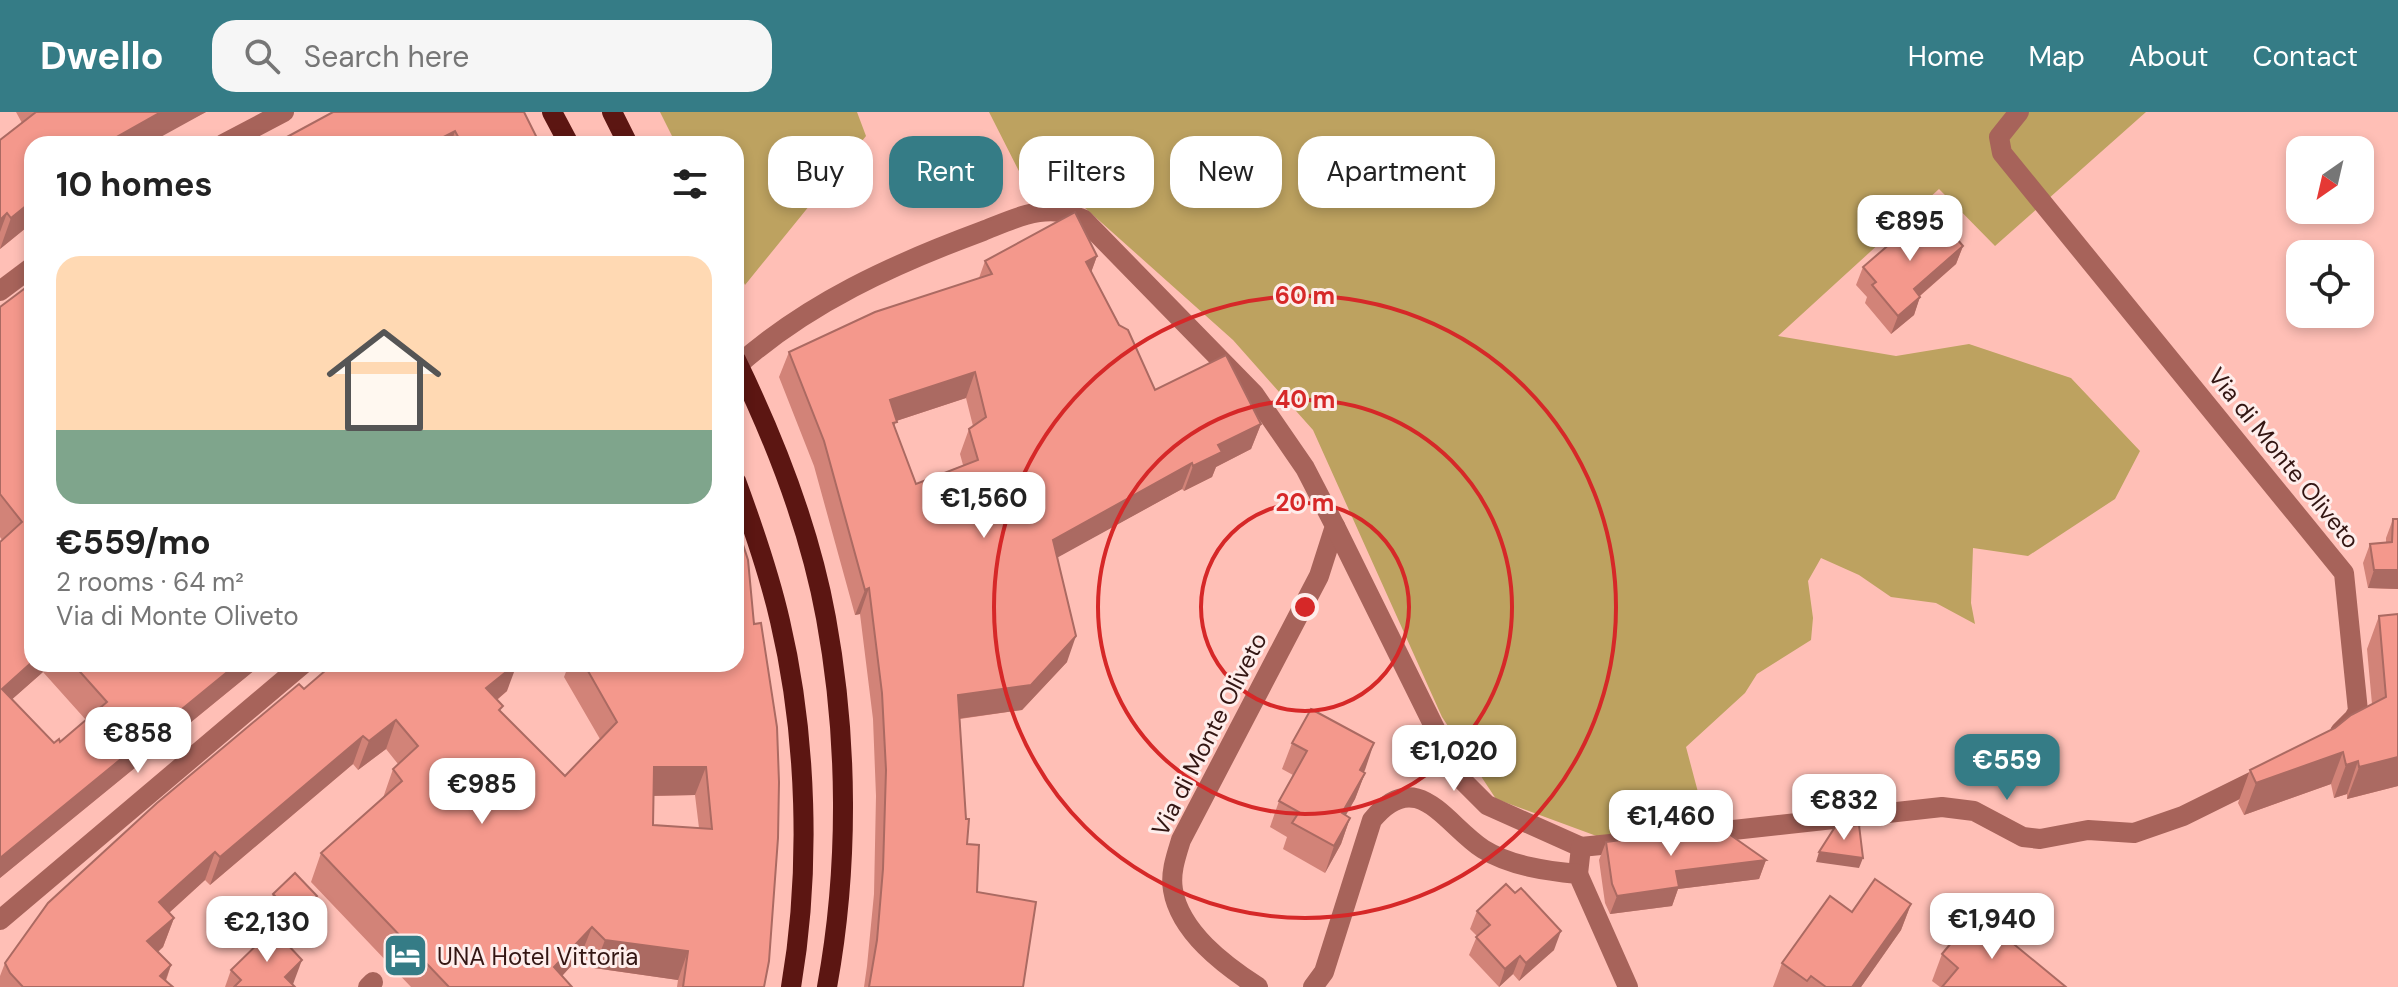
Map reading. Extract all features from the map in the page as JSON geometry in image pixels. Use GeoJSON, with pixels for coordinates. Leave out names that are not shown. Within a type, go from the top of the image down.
{"type":"FeatureCollection","features":[{"type":"Feature","properties":{"kind":"main road"},"geometry":{"type":"LineString","coordinates":[[552,112],[565,136]]}},
{"type":"Feature","properties":{"kind":"main road"},"geometry":{"type":"LineString","coordinates":[[612,112],[624,136]]}},
{"type":"Feature","properties":{"kind":"main road"},"geometry":{"type":"LineString","coordinates":[[744,380],[775,449],[806,537],[826,616],[836,689],[841,737],[841,841],[833,954],[827,987]]}},
{"type":"Feature","properties":{"kind":"main road"},"geometry":{"type":"LineString","coordinates":[[744,503],[759,543],[780,622],[795,696],[801,764],[802,847],[791,987]]}},
{"type":"Feature","properties":{"kind":"street"},"geometry":{"type":"LineString","coordinates":[[238,136],[284,112]]}},
{"type":"Feature","properties":{"kind":"street","name":"Via di Monte Oliveto"},"geometry":{"type":"LineString","coordinates":[[2019,112],[1999,137],[2002,153],[2344,573],[2358,711],[2347,726],[2327,742]]}},
{"type":"Feature","properties":{"kind":"street"},"geometry":{"type":"LineString","coordinates":[[744,359],[856,283],[922,253],[1023,216],[1059,212],[1083,219],[1254,394],[1305,468],[1459,777],[1487,805],[1581,847],[1644,840]]}},
{"type":"Feature","properties":{"kind":"street"},"geometry":{"type":"LineString","coordinates":[[0,291],[24,273]]}},
{"type":"Feature","properties":{"kind":"street","name":"Via di Monte Oliveto"},"geometry":{"type":"LineString","coordinates":[[1258,987],[1210,950],[1183,920],[1173,888],[1173,868],[1181,840],[1319,576],[1335,526]]}},
{"type":"Feature","properties":{"kind":"street"},"geometry":{"type":"LineString","coordinates":[[0,920],[294,672]]}},
{"type":"Feature","properties":{"kind":"street"},"geometry":{"type":"LineString","coordinates":[[1675,837],[1942,807],[1974,811],[2023,837],[2040,839],[2088,830],[2134,833],[2183,816],[2290,763]]}},
{"type":"Feature","properties":{"kind":"street"},"geometry":{"type":"LineString","coordinates":[[1313,987],[1324,972],[1372,820],[1390,801],[1404,797],[1418,799],[1440,810],[1484,849],[1516,863],[1578,874]]}},
{"type":"Feature","properties":{"kind":"street"},"geometry":{"type":"LineString","coordinates":[[1581,847],[1578,874],[1628,987]]}},
{"type":"Feature","properties":{"kind":"shaded area"},"geometry":{"type":"Polygon","coordinates":[[[660,112],[857,112],[866,136],[768,136],[768,208],[808,208],[745,285],[744,283],[744,136],[672,136],[660,112]]]}},
{"type":"Feature","properties":{"kind":"shaded area"},"geometry":{"type":"Polygon","coordinates":[[[989,112],[2146,112],[1995,246],[1939,189],[1778,336],[1896,356],[1969,344],[2071,378],[2140,451],[2115,499],[2028,556],[1973,548],[1971,603],[1975,624],[1936,603],[1891,597],[1859,575],[1821,558],[1808,581],[1813,618],[1811,640],[1757,674],[1745,693],[1686,747],[1707,826],[1602,838],[1496,799],[1442,717],[1313,430],[1233,340],[1085,208],[1154,208],[1154,136],[1019,136],[1019,171],[989,112]]]}},
{"type":"Feature","properties":{"kind":"building"},"geometry":{"type":"Polygon","coordinates":[[[36,112],[161,112],[118,136],[24,136],[24,207],[11,218],[7,213],[0,220],[0,140],[36,112]]]}},
{"type":"Feature","properties":{"kind":"building"},"geometry":{"type":"Polygon","coordinates":[[[333,112],[524,112],[536,136],[458,136],[455,131],[445,136],[289,136],[333,112]]]}},
{"type":"Feature","properties":{"kind":"building"},"geometry":{"type":"Polygon","coordinates":[[[1075,212],[1097,256],[1086,262],[1119,325],[1128,330],[1155,390],[1226,355],[1261,424],[1218,445],[1222,452],[1193,466],[1192,463],[1053,540],[1076,636],[1031,685],[958,695],[966,819],[969,819],[967,844],[979,845],[977,892],[1036,902],[1023,987],[869,987],[877,940],[883,869],[886,770],[882,693],[869,588],[865,590],[824,441],[789,352],[875,312],[992,274],[985,261],[1075,212]],[[975,372],[890,400],[897,422],[893,423],[916,484],[978,460],[969,429],[986,417],[975,372]]]}},
{"type":"Feature","properties":{"kind":"building"},"geometry":{"type":"Polygon","coordinates":[[[1920,218],[1934,235],[1945,225],[1963,246],[1914,289],[1920,297],[1898,316],[1872,285],[1876,282],[1863,267],[1920,218]]]}},
{"type":"Feature","properties":{"kind":"building"},"geometry":{"type":"Polygon","coordinates":[[[24,289],[24,669],[2,689],[54,743],[59,739],[60,742],[107,702],[80,672],[227,672],[0,858],[0,542],[22,522],[0,494],[0,307],[24,289]]]}},
{"type":"Feature","properties":{"kind":"building"},"geometry":{"type":"Polygon","coordinates":[[[2393,519],[2398,519],[2398,570],[2374,570],[2370,544],[2392,542],[2393,519]]]}},
{"type":"Feature","properties":{"kind":"building"},"geometry":{"type":"Polygon","coordinates":[[[744,548],[754,624],[761,623],[777,727],[778,838],[769,961],[764,987],[683,987],[688,951],[605,940],[592,927],[554,967],[572,987],[449,987],[321,853],[402,781],[393,769],[418,746],[396,720],[369,741],[363,736],[220,857],[215,852],[159,902],[174,918],[147,941],[171,965],[160,976],[173,987],[23,987],[5,963],[48,903],[157,803],[299,684],[304,689],[324,672],[506,672],[486,688],[503,706],[499,710],[565,776],[617,722],[589,672],[744,672],[744,548]],[[654,767],[653,825],[712,829],[706,767],[654,767]]]}},
{"type":"Feature","properties":{"kind":"building"},"geometry":{"type":"Polygon","coordinates":[[[2398,614],[2398,757],[2359,767],[2358,761],[2346,765],[2343,752],[2256,783],[2250,770],[2335,728],[2351,715],[2386,697],[2379,616],[2398,614]]]}},
{"type":"Feature","properties":{"kind":"building"},"geometry":{"type":"Polygon","coordinates":[[[1311,709],[1374,743],[1360,770],[1365,773],[1342,813],[1350,818],[1334,846],[1292,823],[1299,812],[1279,801],[1307,751],[1292,743],[1311,709]]]}},
{"type":"Feature","properties":{"kind":"building"},"geometry":{"type":"Polygon","coordinates":[[[1859,825],[1863,858],[1819,852],[1835,827],[1859,825]]]}},
{"type":"Feature","properties":{"kind":"building"},"geometry":{"type":"Polygon","coordinates":[[[1719,827],[1766,860],[1676,871],[1679,887],[1617,896],[1612,884],[1606,842],[1719,827]]]}},
{"type":"Feature","properties":{"kind":"building"},"geometry":{"type":"Polygon","coordinates":[[[295,873],[317,896],[295,917],[273,894],[295,873]]]}},
{"type":"Feature","properties":{"kind":"building"},"geometry":{"type":"Polygon","coordinates":[[[1875,879],[1911,904],[1852,987],[1826,987],[1811,976],[1807,981],[1782,963],[1830,896],[1852,912],[1875,879]]]}},
{"type":"Feature","properties":{"kind":"building"},"geometry":{"type":"Polygon","coordinates":[[[1506,884],[1515,893],[1521,888],[1561,931],[1526,963],[1520,956],[1505,969],[1476,937],[1490,925],[1477,911],[1506,884]]]}},
{"type":"Feature","properties":{"kind":"building"},"geometry":{"type":"Polygon","coordinates":[[[1976,913],[2066,987],[1942,987],[1958,968],[1942,954],[1976,913]]]}},
{"type":"Feature","properties":{"kind":"building"},"geometry":{"type":"Polygon","coordinates":[[[273,929],[302,960],[285,977],[295,987],[234,987],[241,980],[231,970],[273,929]]]}},
{"type":"Feature","properties":{"kind":"place","name":"UNA Hotel Vittoria"},"geometry":{"type":"Point","coordinates":[406,956]}}]}
